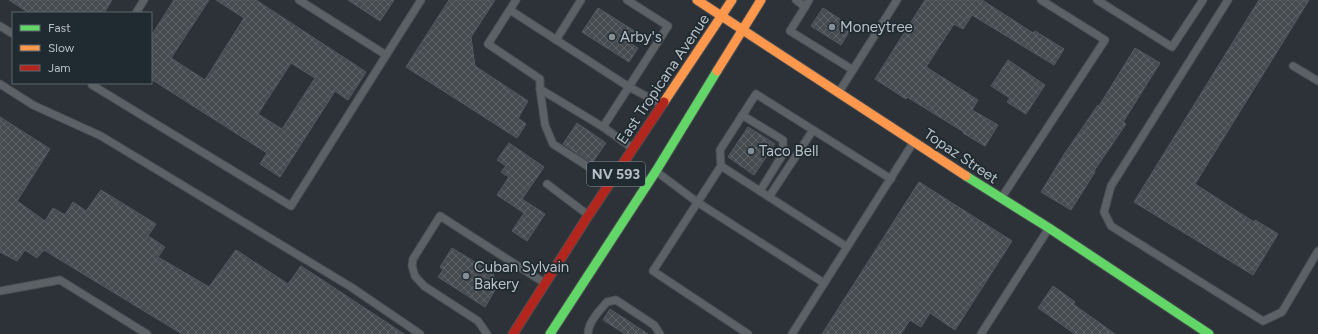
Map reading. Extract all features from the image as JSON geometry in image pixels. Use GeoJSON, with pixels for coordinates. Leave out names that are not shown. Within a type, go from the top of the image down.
{"type":"FeatureCollection","features":[{"type":"Feature","properties":{"kind":"main road","name":"Topaz Street"},"geometry":{"type":"LineString","coordinates":[[697,0],[1001,199],[1049,228],[1209,334]]}},
{"type":"Feature","properties":{"kind":"main road","name":"East Tropicana Avenue"},"geometry":{"type":"LineString","coordinates":[[513,334],[588,216],[732,0]]}},
{"type":"Feature","properties":{"kind":"main road","name":"NV 593"},"geometry":{"type":"LineString","coordinates":[[550,334],[656,171],[761,0]]}},
{"type":"Feature","properties":{"kind":"main road"},"geometry":{"type":"LineString","coordinates":[[545,283],[548,296]]}},
{"type":"Feature","properties":{"kind":"lane"},"geometry":{"type":"LineString","coordinates":[[137,12],[144,0]]}},
{"type":"Feature","properties":{"kind":"lane"},"geometry":{"type":"LineString","coordinates":[[299,0],[386,55]]}},
{"type":"Feature","properties":{"kind":"lane"},"geometry":{"type":"LineString","coordinates":[[92,84],[291,206],[421,0]]}},
{"type":"Feature","properties":{"kind":"lane"},"geometry":{"type":"LineString","coordinates":[[516,0],[488,44],[540,79],[545,125],[553,144],[611,182]]}},
{"type":"Feature","properties":{"kind":"lane"},"geometry":{"type":"LineString","coordinates":[[556,40],[581,0]]}},
{"type":"Feature","properties":{"kind":"lane"},"geometry":{"type":"LineString","coordinates":[[603,127],[668,26],[627,0]]}},
{"type":"Feature","properties":{"kind":"lane"},"geometry":{"type":"LineString","coordinates":[[796,0],[807,3],[790,31],[853,70]]}},
{"type":"Feature","properties":{"kind":"lane"},"geometry":{"type":"LineString","coordinates":[[839,92],[897,0]]}},
{"type":"Feature","properties":{"kind":"lane"},"geometry":{"type":"LineString","coordinates":[[1001,199],[1104,40],[1041,0]]}},
{"type":"Feature","properties":{"kind":"lane"},"geometry":{"type":"LineString","coordinates":[[1096,0],[1172,47],[1203,0]]}},
{"type":"Feature","properties":{"kind":"lane"},"geometry":{"type":"LineString","coordinates":[[1228,0],[1111,186],[1104,212],[1111,226],[1263,321],[1282,312],[1318,251]]}},
{"type":"Feature","properties":{"kind":"lane"},"geometry":{"type":"LineString","coordinates":[[510,10],[629,87],[663,105]]}},
{"type":"Feature","properties":{"kind":"lane"},"geometry":{"type":"LineString","coordinates":[[0,26],[12,33]]}},
{"type":"Feature","properties":{"kind":"lane"},"geometry":{"type":"LineString","coordinates":[[1293,66],[1318,81]]}},
{"type":"Feature","properties":{"kind":"lane"},"geometry":{"type":"LineString","coordinates":[[0,84],[33,105],[101,136],[351,287],[420,334]]}},
{"type":"Feature","properties":{"kind":"lane"},"geometry":{"type":"LineString","coordinates":[[540,89],[603,127],[633,149]]}},
{"type":"Feature","properties":{"kind":"lane"},"geometry":{"type":"LineString","coordinates":[[748,334],[653,271],[721,166],[720,150],[756,94],[890,179]]}},
{"type":"Feature","properties":{"kind":"lane"},"geometry":{"type":"LineString","coordinates":[[742,115],[783,140],[783,154],[760,191]]}},
{"type":"Feature","properties":{"kind":"lane"},"geometry":{"type":"LineString","coordinates":[[769,197],[813,130]]}},
{"type":"Feature","properties":{"kind":"lane"},"geometry":{"type":"LineString","coordinates":[[792,334],[914,142]]}},
{"type":"Feature","properties":{"kind":"lane"},"geometry":{"type":"LineString","coordinates":[[721,166],[847,248]]}},
{"type":"Feature","properties":{"kind":"lane"},"geometry":{"type":"LineString","coordinates":[[656,171],[697,202],[824,283]]}},
{"type":"Feature","properties":{"kind":"lane"},"geometry":{"type":"LineString","coordinates":[[547,184],[588,216]]}},
{"type":"Feature","properties":{"kind":"lane"},"geometry":{"type":"LineString","coordinates":[[487,334],[478,321],[424,286],[415,276],[412,266],[413,259],[440,216],[545,283]]}},
{"type":"Feature","properties":{"kind":"lane"},"geometry":{"type":"LineString","coordinates":[[980,334],[1049,228]]}},
{"type":"Feature","properties":{"kind":"lane"},"geometry":{"type":"LineString","coordinates":[[0,291],[60,280],[138,332],[147,334]]}},
{"type":"Feature","properties":{"kind":"lane"},"geometry":{"type":"LineString","coordinates":[[588,334],[588,330],[595,317],[607,302],[616,300],[654,325],[660,334]]}},
{"type":"Feature","properties":{"kind":"building"},"geometry":{"type":"Polygon","coordinates":[[[9,0],[112,0],[105,12],[27,12],[9,0]]]}},
{"type":"Feature","properties":{"kind":"building"},"geometry":{"type":"Polygon","coordinates":[[[174,0],[209,0],[171,58],[205,80],[244,18],[216,0],[256,0],[366,72],[348,100],[335,91],[280,177],[260,164],[267,153],[152,80],[152,34],[174,0]],[[291,63],[258,114],[282,129],[315,78],[291,63]]]}},
{"type":"Feature","properties":{"kind":"building"},"geometry":{"type":"Polygon","coordinates":[[[348,0],[394,0],[380,21],[348,0]]]}},
{"type":"Feature","properties":{"kind":"building"},"geometry":{"type":"Polygon","coordinates":[[[449,0],[495,0],[471,37],[475,66],[528,101],[518,118],[526,124],[517,138],[406,67],[449,0]]]}},
{"type":"Feature","properties":{"kind":"building"},"geometry":{"type":"Polygon","coordinates":[[[925,0],[982,0],[1033,33],[1035,31],[1064,49],[1054,65],[972,15],[963,29],[954,24],[926,67],[978,100],[972,110],[998,125],[985,146],[907,97],[906,99],[875,79],[925,0]]]}},
{"type":"Feature","properties":{"kind":"building"},"geometry":{"type":"Polygon","coordinates":[[[1259,0],[1309,0],[1195,184],[1254,222],[1255,220],[1278,234],[1253,275],[1134,202],[1259,0]]]}},
{"type":"Feature","properties":{"kind":"building","name":"Arby's"},"geometry":{"type":"Polygon","coordinates":[[[598,8],[636,32],[630,43],[638,48],[629,62],[582,32],[598,8]]]}},
{"type":"Feature","properties":{"kind":"building","name":"Moneytree"},"geometry":{"type":"Polygon","coordinates":[[[823,8],[852,27],[841,45],[811,26],[823,8]]]}},
{"type":"Feature","properties":{"kind":"building"},"geometry":{"type":"Polygon","coordinates":[[[1135,48],[1160,63],[1123,122],[1126,124],[1094,171],[1095,172],[1071,210],[1041,192],[1065,153],[1098,105],[1099,106],[1135,48]]]}},
{"type":"Feature","properties":{"kind":"building"},"geometry":{"type":"Polygon","coordinates":[[[1008,60],[1045,85],[1026,114],[1007,102],[1010,98],[991,86],[1008,60]]]}},
{"type":"Feature","properties":{"kind":"building"},"geometry":{"type":"Polygon","coordinates":[[[0,117],[50,149],[17,201],[45,221],[53,208],[65,215],[73,202],[86,211],[101,190],[156,224],[148,236],[165,247],[158,257],[209,287],[236,250],[288,284],[301,266],[404,334],[182,334],[44,250],[37,258],[25,250],[17,261],[0,252],[0,117]]]}},
{"type":"Feature","properties":{"kind":"building"},"geometry":{"type":"Polygon","coordinates":[[[577,123],[606,143],[592,163],[563,144],[577,123]]]}},
{"type":"Feature","properties":{"kind":"building","name":"Taco Bell"},"geometry":{"type":"Polygon","coordinates":[[[748,127],[775,144],[754,175],[728,157],[748,127]]]}},
{"type":"Feature","properties":{"kind":"building"},"geometry":{"type":"Polygon","coordinates":[[[509,143],[544,167],[522,199],[545,214],[527,241],[512,231],[524,213],[497,195],[509,177],[501,172],[506,166],[497,160],[509,143]]]}},
{"type":"Feature","properties":{"kind":"building"},"geometry":{"type":"Polygon","coordinates":[[[919,182],[1012,241],[955,330],[930,313],[921,327],[910,320],[901,334],[822,334],[919,182]]]}},
{"type":"Feature","properties":{"kind":"building","name":"Cuban Sylvain Bakery"},"geometry":{"type":"Polygon","coordinates":[[[452,248],[493,273],[498,289],[495,290],[485,307],[438,277],[443,270],[440,267],[452,248]]]}},
{"type":"Feature","properties":{"kind":"building"},"geometry":{"type":"Polygon","coordinates":[[[1053,286],[1075,302],[1073,304],[1115,334],[1075,334],[1038,308],[1053,286]]]}},
{"type":"Feature","properties":{"kind":"building"},"geometry":{"type":"Polygon","coordinates":[[[610,309],[648,334],[625,334],[603,320],[610,309]]]}},
{"type":"Feature","properties":{"kind":"traffic: fast"},"geometry":{"type":"LineString","coordinates":[[550,334],[656,171],[717,71]]}},
{"type":"Feature","properties":{"kind":"traffic: fast"},"geometry":{"type":"LineString","coordinates":[[966,176],[1049,228],[1209,334]]}},
{"type":"Feature","properties":{"kind":"traffic: slow"},"geometry":{"type":"LineString","coordinates":[[697,0],[966,176]]}},
{"type":"Feature","properties":{"kind":"traffic: slow"},"geometry":{"type":"LineString","coordinates":[[664,102],[732,0]]}},
{"type":"Feature","properties":{"kind":"traffic: slow"},"geometry":{"type":"LineString","coordinates":[[717,71],[761,0]]}},
{"type":"Feature","properties":{"kind":"traffic: jam"},"geometry":{"type":"LineString","coordinates":[[513,334],[588,216],[664,102]]}},
{"type":"Feature","properties":{"kind":"place","name":"Moneytree"},"geometry":{"type":"Point","coordinates":[832,27]}},
{"type":"Feature","properties":{"kind":"place","name":"Arby's"},"geometry":{"type":"Point","coordinates":[612,37]}},
{"type":"Feature","properties":{"kind":"place","name":"Taco Bell"},"geometry":{"type":"Point","coordinates":[751,151]}},
{"type":"Feature","properties":{"kind":"place","name":"Cuban Sylvain Bakery"},"geometry":{"type":"Point","coordinates":[466,276]}}]}
